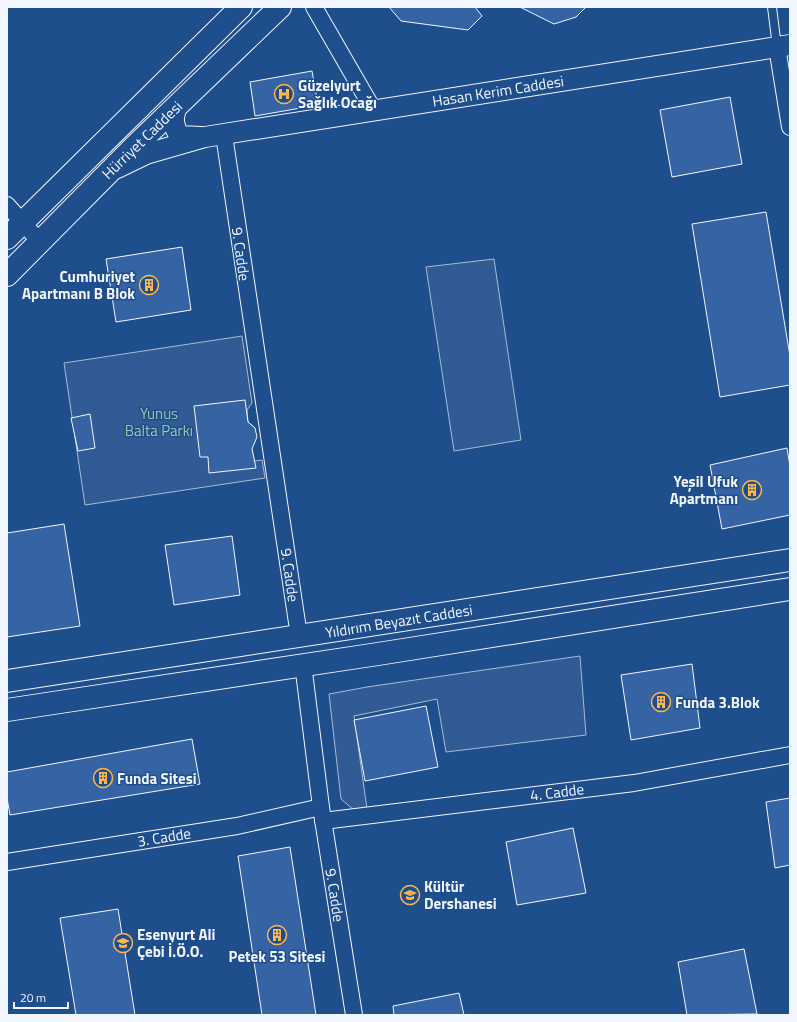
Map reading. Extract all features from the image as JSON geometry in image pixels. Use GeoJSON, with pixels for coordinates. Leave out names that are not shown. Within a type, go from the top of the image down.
{"type":"FeatureCollection","features":[{"type":"Feature","properties":{"kind":"main road","name":"Hürriyet Caddesi"},"geometry":{"type":"LineString","coordinates":[[14,230],[241,7]]}},
{"type":"Feature","properties":{"kind":"main road","name":"Hürriyet Caddesi"},"geometry":{"type":"LineString","coordinates":[[7,275],[108,173],[280,7]]}},
{"type":"Feature","properties":{"kind":"main road","name":"Yıldırım Beyazıt Caddesi"},"geometry":{"type":"LineString","coordinates":[[7,681],[790,560]]}},
{"type":"Feature","properties":{"kind":"main road","name":"Yıldırım Beyazıt Caddesi"},"geometry":{"type":"LineString","coordinates":[[7,710],[303,664],[378,654],[790,589]]}},
{"type":"Feature","properties":{"kind":"main road","name":"9. Cadde"},"geometry":{"type":"LineString","coordinates":[[299,636],[303,664]]}},
{"type":"Feature","properties":{"kind":"street"},"geometry":{"type":"LineString","coordinates":[[314,7],[374,111]]}},
{"type":"Feature","properties":{"kind":"street"},"geometry":{"type":"LineString","coordinates":[[784,46],[790,127]]}},
{"type":"Feature","properties":{"kind":"street","name":"Hasan Kerim Caddesi"},"geometry":{"type":"LineString","coordinates":[[214,136],[784,46]]}},
{"type":"Feature","properties":{"kind":"street"},"geometry":{"type":"LineString","coordinates":[[177,106],[173,122],[180,136],[214,136]]}},
{"type":"Feature","properties":{"kind":"street"},"geometry":{"type":"LineString","coordinates":[[108,173],[146,154],[214,136]]}},
{"type":"Feature","properties":{"kind":"street","name":"9. Cadde"},"geometry":{"type":"LineString","coordinates":[[214,136],[299,636]]}},
{"type":"Feature","properties":{"kind":"street"},"geometry":{"type":"LineString","coordinates":[[7,205],[14,230],[40,242]]}},
{"type":"Feature","properties":{"kind":"street","name":"9. Cadde"},"geometry":{"type":"LineString","coordinates":[[303,664],[322,814],[354,1015]]}},
{"type":"Feature","properties":{"kind":"street","name":"4. Cadde"},"geometry":{"type":"LineString","coordinates":[[322,814],[634,783],[790,755]]}},
{"type":"Feature","properties":{"kind":"street","name":"3. Cadde"},"geometry":{"type":"LineString","coordinates":[[7,862],[322,814]]}},
{"type":"Feature","properties":{"kind":"lane"},"geometry":{"type":"LineString","coordinates":[[772,7],[784,46]]}},
{"type":"Feature","properties":{"kind":"shaded area"},"geometry":{"type":"Polygon","coordinates":[[[494,259],[521,440],[454,451],[426,267],[494,259]]]}},
{"type":"Feature","properties":{"kind":"shaded area","name":"Yunus Balta Parkı"},"geometry":{"type":"Polygon","coordinates":[[[242,336],[252,403],[247,410],[248,422],[255,428],[252,449],[254,461],[262,460],[265,478],[85,505],[64,363],[242,336]]]}},
{"type":"Feature","properties":{"kind":"shaded area"},"geometry":{"type":"Polygon","coordinates":[[[580,656],[586,735],[446,752],[437,699],[354,716],[367,809],[355,811],[341,799],[329,694],[367,687],[580,656]]]}},
{"type":"Feature","properties":{"kind":"building"},"geometry":{"type":"Polygon","coordinates":[[[389,7],[475,7],[482,16],[468,30],[401,21],[389,7]]]}},
{"type":"Feature","properties":{"kind":"building"},"geometry":{"type":"Polygon","coordinates":[[[520,7],[586,7],[576,17],[554,24],[520,7]]]}},
{"type":"Feature","properties":{"kind":"building","name":"Güzelyurt Sağlık Ocağı"},"geometry":{"type":"Polygon","coordinates":[[[312,71],[318,105],[255,116],[250,82],[312,71]]]}},
{"type":"Feature","properties":{"kind":"building"},"geometry":{"type":"Polygon","coordinates":[[[730,97],[742,164],[672,177],[660,110],[730,97]]]}},
{"type":"Feature","properties":{"kind":"building"},"geometry":{"type":"Polygon","coordinates":[[[766,212],[790,356],[790,385],[720,397],[692,224],[766,212]]]}},
{"type":"Feature","properties":{"kind":"building","name":"Cumhuriyet Apartmanı B Blok"},"geometry":{"type":"Polygon","coordinates":[[[182,247],[191,310],[116,322],[106,259],[182,247]]]}},
{"type":"Feature","properties":{"kind":"building"},"geometry":{"type":"Polygon","coordinates":[[[245,400],[248,422],[255,428],[257,437],[252,449],[256,468],[209,473],[208,457],[200,457],[194,406],[245,400]]]}},
{"type":"Feature","properties":{"kind":"building"},"geometry":{"type":"Polygon","coordinates":[[[90,414],[95,448],[78,451],[71,418],[90,414]]]}},
{"type":"Feature","properties":{"kind":"building","name":"Yeşil Ufuk Apartmanı"},"geometry":{"type":"Polygon","coordinates":[[[787,448],[790,466],[790,515],[722,529],[710,465],[787,448]]]}},
{"type":"Feature","properties":{"kind":"building"},"geometry":{"type":"Polygon","coordinates":[[[64,524],[80,626],[7,637],[7,533],[64,524]]]}},
{"type":"Feature","properties":{"kind":"building"},"geometry":{"type":"Polygon","coordinates":[[[232,536],[240,595],[174,605],[165,545],[232,536]]]}},
{"type":"Feature","properties":{"kind":"building","name":"Funda 3.Blok"},"geometry":{"type":"Polygon","coordinates":[[[692,664],[700,728],[631,740],[621,675],[692,664]]]}},
{"type":"Feature","properties":{"kind":"building"},"geometry":{"type":"Polygon","coordinates":[[[426,706],[438,767],[365,781],[354,720],[426,706]]]}},
{"type":"Feature","properties":{"kind":"building","name":"Funda Sitesi"},"geometry":{"type":"Polygon","coordinates":[[[192,739],[200,784],[10,815],[7,798],[7,772],[192,739]]]}},
{"type":"Feature","properties":{"kind":"building"},"geometry":{"type":"Polygon","coordinates":[[[790,798],[790,865],[775,868],[766,802],[790,798]]]}},
{"type":"Feature","properties":{"kind":"building"},"geometry":{"type":"Polygon","coordinates":[[[573,828],[586,893],[517,905],[506,842],[573,828]]]}},
{"type":"Feature","properties":{"kind":"building","name":"Petek 53 Sitesi"},"geometry":{"type":"Polygon","coordinates":[[[290,847],[316,1015],[262,1015],[238,856],[290,847]]]}},
{"type":"Feature","properties":{"kind":"building"},"geometry":{"type":"Polygon","coordinates":[[[118,909],[135,1015],[76,1015],[60,918],[118,909]]]}},
{"type":"Feature","properties":{"kind":"building"},"geometry":{"type":"Polygon","coordinates":[[[744,949],[757,1014],[687,1015],[678,962],[744,949]]]}},
{"type":"Feature","properties":{"kind":"building"},"geometry":{"type":"Polygon","coordinates":[[[459,993],[464,1015],[394,1015],[393,1006],[459,993]]]}},
{"type":"Feature","properties":{"kind":"place","name":"Güzelyurt Sağlık Ocağı"},"geometry":{"type":"Point","coordinates":[284,94]}},
{"type":"Feature","properties":{"kind":"place","name":"Cumhuriyet Apartmanı B Blok"},"geometry":{"type":"Point","coordinates":[149,285]}},
{"type":"Feature","properties":{"kind":"place","name":"Yeşil Ufuk Apartmanı"},"geometry":{"type":"Point","coordinates":[752,490]}},
{"type":"Feature","properties":{"kind":"place","name":"Funda 3.Blok"},"geometry":{"type":"Point","coordinates":[661,702]}},
{"type":"Feature","properties":{"kind":"place","name":"Funda Sitesi"},"geometry":{"type":"Point","coordinates":[103,778]}},
{"type":"Feature","properties":{"kind":"place","name":"Kültür Dershanesi"},"geometry":{"type":"Point","coordinates":[410,895]}},
{"type":"Feature","properties":{"kind":"place","name":"Petek 53 Sitesi"},"geometry":{"type":"Point","coordinates":[277,935]}},
{"type":"Feature","properties":{"kind":"place","name":"Esenyurt Ali Çebi İ.Ö.O."},"geometry":{"type":"Point","coordinates":[123,943]}}]}
